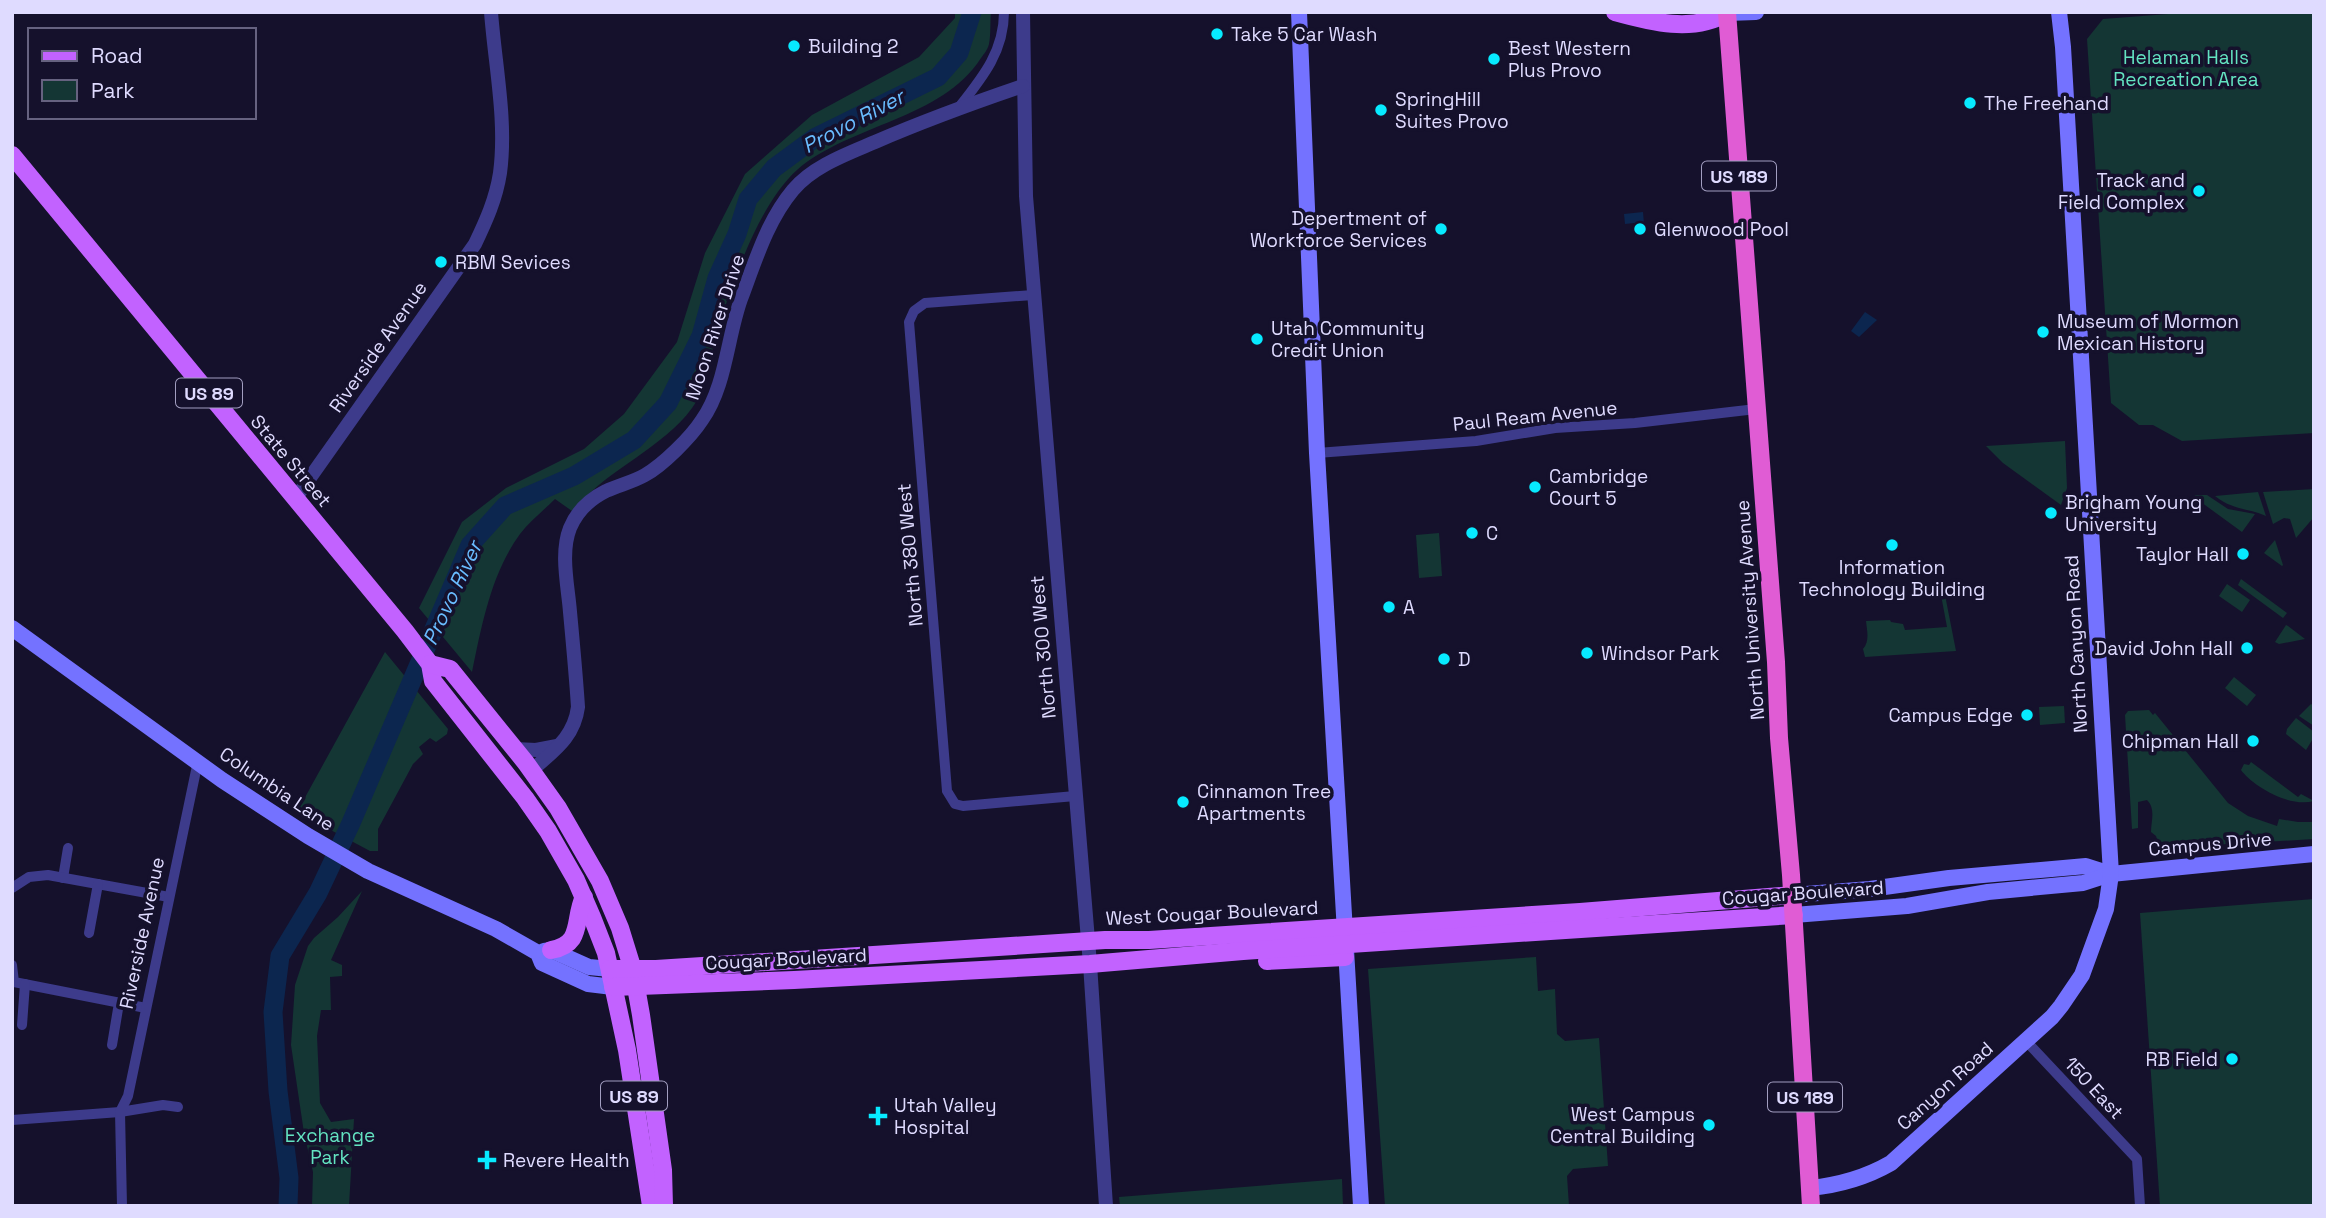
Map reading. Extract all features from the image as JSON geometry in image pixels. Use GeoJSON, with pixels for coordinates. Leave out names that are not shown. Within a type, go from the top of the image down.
{"type":"FeatureCollection","features":[{"type":"Feature","properties":{"kind":"highway","name":"North University Avenue"},"geometry":{"type":"LineString","coordinates":[[1727,12],[1793,895],[1810,1197]]}},
{"type":"Feature","properties":{"kind":"main road"},"geometry":{"type":"LineString","coordinates":[[1299,12],[1317,453],[1360,1206]]}},
{"type":"Feature","properties":{"kind":"main road"},"geometry":{"type":"LineString","coordinates":[[1615,12],[1650,21],[1688,24],[1708,22],[1727,12],[1756,12]]}},
{"type":"Feature","properties":{"kind":"main road","name":"North Canyon Road"},"geometry":{"type":"LineString","coordinates":[[2059,12],[2111,874],[2106,909],[2082,975]]}},
{"type":"Feature","properties":{"kind":"main road","name":"State Street"},"geometry":{"type":"LineString","coordinates":[[12,155],[430,664],[433,681],[498,764],[559,849],[584,897],[604,947],[611,978]]}},
{"type":"Feature","properties":{"kind":"main road","name":"Columbia Lane"},"geometry":{"type":"LineString","coordinates":[[12,628],[222,780],[308,836],[368,871],[544,951],[611,978]]}},
{"type":"Feature","properties":{"kind":"main road","name":"State Street"},"geometry":{"type":"LineString","coordinates":[[430,664],[450,669],[531,771],[572,830],[600,881],[620,928],[634,978]]}},
{"type":"Feature","properties":{"kind":"main road"},"geometry":{"type":"LineString","coordinates":[[498,764],[507,762],[522,772],[531,771]]}},
{"type":"Feature","properties":{"kind":"main road","name":"Campus Drive"},"geometry":{"type":"LineString","coordinates":[[2111,874],[2314,854]]}},
{"type":"Feature","properties":{"kind":"main road","name":"Cougar Boulevard"},"geometry":{"type":"LineString","coordinates":[[1580,912],[1793,895],[2086,866],[2111,874]]}},
{"type":"Feature","properties":{"kind":"main road","name":"Cougar Boulevard"},"geometry":{"type":"LineString","coordinates":[[1630,925],[1907,906],[1977,894],[2083,883],[2111,874]]}},
{"type":"Feature","properties":{"kind":"main road"},"geometry":{"type":"LineString","coordinates":[[544,951],[565,945],[575,934],[584,897]]}},
{"type":"Feature","properties":{"kind":"main road","name":"West Cougar Boulevard"},"geometry":{"type":"LineString","coordinates":[[847,956],[1088,941],[1344,943],[1580,912]]}},
{"type":"Feature","properties":{"kind":"main road","name":"West Cougar Boulevard"},"geometry":{"type":"LineString","coordinates":[[961,970],[1090,964],[1344,943],[1630,925]]}},
{"type":"Feature","properties":{"kind":"main road","name":"Cougar Boulevard"},"geometry":{"type":"LineString","coordinates":[[634,978],[847,956]]}},
{"type":"Feature","properties":{"kind":"main road","name":"Cougar Boulevard"},"geometry":{"type":"LineString","coordinates":[[611,978],[961,970]]}},
{"type":"Feature","properties":{"kind":"main road","name":"Canyon Road"},"geometry":{"type":"LineString","coordinates":[[1810,1197],[1835,1185],[1867,1176],[1891,1163],[2052,1017],[2082,975]]}},
{"type":"Feature","properties":{"kind":"main road","name":"US 89"},"geometry":{"type":"LineString","coordinates":[[611,978],[627,1050],[651,1206]]}},
{"type":"Feature","properties":{"kind":"main road","name":"US 89"},"geometry":{"type":"LineString","coordinates":[[634,978],[654,1100],[663,1170],[664,1206]]}},
{"type":"Feature","properties":{"kind":"street","name":"Riverside Avenue"},"geometry":{"type":"LineString","coordinates":[[295,499],[475,244],[494,201],[499,175],[501,128],[491,12]]}},
{"type":"Feature","properties":{"kind":"street"},"geometry":{"type":"LineString","coordinates":[[960,106],[998,54],[1004,12]]}},
{"type":"Feature","properties":{"kind":"street","name":"North 300 West"},"geometry":{"type":"LineString","coordinates":[[1023,12],[1026,197],[1090,964],[1106,1206]]}},
{"type":"Feature","properties":{"kind":"street"},"geometry":{"type":"LineString","coordinates":[[960,106],[1023,86]]}},
{"type":"Feature","properties":{"kind":"street","name":"Moon River Drive"},"geometry":{"type":"LineString","coordinates":[[531,771],[569,736],[577,719],[566,545],[570,528],[578,514],[590,501],[645,476],[701,422],[711,406],[735,314],[754,265],[776,214],[795,188],[817,170],[839,158],[960,106]]}},
{"type":"Feature","properties":{"kind":"street","name":"North 380 West"},"geometry":{"type":"LineString","coordinates":[[1033,295],[932,302],[919,306],[910,316],[947,791],[955,803],[973,805],[1075,796]]}},
{"type":"Feature","properties":{"kind":"street","name":"Paul Ream Avenue"},"geometry":{"type":"LineString","coordinates":[[1317,453],[1476,441],[1555,428],[1635,423],[1756,409]]}},
{"type":"Feature","properties":{"kind":"street"},"geometry":{"type":"LineString","coordinates":[[514,749],[536,750],[558,746]]}},
{"type":"Feature","properties":{"kind":"street","name":"Riverside Avenue"},"geometry":{"type":"LineString","coordinates":[[120,1112],[128,1096],[198,761]]}},
{"type":"Feature","properties":{"kind":"street"},"geometry":{"type":"LineString","coordinates":[[63,878],[68,848]]}},
{"type":"Feature","properties":{"kind":"street"},"geometry":{"type":"LineString","coordinates":[[12,888],[29,877],[48,875],[169,897]]}},
{"type":"Feature","properties":{"kind":"street"},"geometry":{"type":"LineString","coordinates":[[89,933],[98,884]]}},
{"type":"Feature","properties":{"kind":"street"},"geometry":{"type":"LineString","coordinates":[[12,965],[14,982],[146,1008]]}},
{"type":"Feature","properties":{"kind":"street"},"geometry":{"type":"LineString","coordinates":[[22,1025],[25,984]]}},
{"type":"Feature","properties":{"kind":"street"},"geometry":{"type":"LineString","coordinates":[[112,1045],[119,1003]]}},
{"type":"Feature","properties":{"kind":"street","name":"150 East"},"geometry":{"type":"LineString","coordinates":[[2026,1041],[2137,1159],[2140,1206]]}},
{"type":"Feature","properties":{"kind":"street"},"geometry":{"type":"LineString","coordinates":[[12,1120],[120,1112],[163,1105],[178,1107]]}},
{"type":"Feature","properties":{"kind":"street"},"geometry":{"type":"LineString","coordinates":[[120,1112],[122,1206]]}},
{"type":"Feature","properties":{"kind":"green space"},"geometry":{"type":"Polygon","coordinates":[[[955,12],[991,12],[987,50],[964,79],[943,95],[919,109],[818,155],[797,170],[783,185],[758,225],[738,271],[716,336],[704,386],[692,408],[666,435],[604,481],[572,511],[555,499],[524,529],[510,549],[495,583],[472,672],[419,608],[462,522],[506,488],[584,449],[624,414],[677,342],[705,253],[745,174],[812,115],[919,57],[955,18],[955,12]]]}},
{"type":"Feature","properties":{"kind":"green space","name":"Track and Field Complex"},"geometry":{"type":"Polygon","coordinates":[[[2194,12],[2314,12],[2314,433],[2182,441],[2153,425],[2139,425],[2111,403],[2087,39],[2103,19],[2194,12]]]}},
{"type":"Feature","properties":{"kind":"green space"},"geometry":{"type":"Polygon","coordinates":[[[2065,441],[2067,488],[2061,505],[2003,463],[1986,446],[2065,441]]]}},
{"type":"Feature","properties":{"kind":"green space"},"geometry":{"type":"Polygon","coordinates":[[[2314,489],[2314,517],[2296,538],[2290,519],[2284,518],[2273,524],[2263,492],[2314,489]]]}},
{"type":"Feature","properties":{"kind":"green space"},"geometry":{"type":"Polygon","coordinates":[[[2258,492],[2266,516],[2221,501],[2215,496],[2258,492]]]}},
{"type":"Feature","properties":{"kind":"green space"},"geometry":{"type":"Polygon","coordinates":[[[2207,495],[2228,509],[2255,514],[2242,532],[2194,497],[2207,495]]]}},
{"type":"Feature","properties":{"kind":"green space"},"geometry":{"type":"Polygon","coordinates":[[[1439,533],[1442,576],[1419,578],[1416,535],[1439,533]]]}},
{"type":"Feature","properties":{"kind":"green space"},"geometry":{"type":"Polygon","coordinates":[[[2275,540],[2283,565],[2282,566],[2264,553],[2275,540]]]}},
{"type":"Feature","properties":{"kind":"green space"},"geometry":{"type":"Polygon","coordinates":[[[2241,579],[2287,613],[2283,618],[2238,585],[2241,579]]]}},
{"type":"Feature","properties":{"kind":"green space"},"geometry":{"type":"Polygon","coordinates":[[[2227,584],[2250,600],[2242,612],[2219,596],[2227,584]]]}},
{"type":"Feature","properties":{"kind":"green space"},"geometry":{"type":"Polygon","coordinates":[[[1941,595],[1945,595],[1956,651],[1865,657],[1863,649],[1867,639],[1866,621],[1890,620],[1903,624],[1905,630],[1947,627],[1941,595]]]}},
{"type":"Feature","properties":{"kind":"green space"},"geometry":{"type":"Polygon","coordinates":[[[2286,625],[2305,639],[2279,644],[2275,642],[2286,625]]]}},
{"type":"Feature","properties":{"kind":"green space"},"geometry":{"type":"Polygon","coordinates":[[[385,652],[448,729],[447,734],[436,742],[430,738],[419,747],[423,754],[413,764],[378,829],[378,851],[370,851],[297,812],[385,652]]]}},
{"type":"Feature","properties":{"kind":"green space"},"geometry":{"type":"Polygon","coordinates":[[[2234,677],[2256,695],[2247,706],[2225,688],[2234,677]]]}},
{"type":"Feature","properties":{"kind":"green space"},"geometry":{"type":"Polygon","coordinates":[[[2311,704],[2314,706],[2314,726],[2299,716],[2311,704]]]}},
{"type":"Feature","properties":{"kind":"green space"},"geometry":{"type":"Polygon","coordinates":[[[2064,706],[2065,723],[2040,725],[2039,707],[2064,706]]]}},
{"type":"Feature","properties":{"kind":"green space"},"geometry":{"type":"Polygon","coordinates":[[[2149,710],[2153,715],[2155,713],[2228,803],[2248,816],[2277,826],[2279,819],[2314,822],[2314,839],[2160,848],[2156,836],[2151,832],[2152,811],[2147,800],[2138,802],[2138,828],[2132,829],[2125,715],[2128,711],[2149,710]]]}},
{"type":"Feature","properties":{"kind":"green space"},"geometry":{"type":"Polygon","coordinates":[[[2296,718],[2314,732],[2306,750],[2286,734],[2296,718]]]}},
{"type":"Feature","properties":{"kind":"green space"},"geometry":{"type":"Polygon","coordinates":[[[2251,762],[2298,797],[2301,794],[2314,801],[2293,801],[2261,788],[2241,770],[2244,764],[2249,765],[2251,762]]]}},
{"type":"Feature","properties":{"kind":"green space","name":"Exchange Park"},"geometry":{"type":"Polygon","coordinates":[[[362,891],[331,960],[342,965],[342,976],[330,977],[331,1010],[321,1010],[317,1036],[320,1103],[331,1122],[354,1119],[349,1206],[312,1206],[313,1172],[304,1133],[291,1045],[295,985],[308,946],[362,891]]]}},
{"type":"Feature","properties":{"kind":"green space","name":"RB Field"},"geometry":{"type":"Polygon","coordinates":[[[2314,899],[2314,1206],[2160,1206],[2140,913],[2314,899]]]}},
{"type":"Feature","properties":{"kind":"green space"},"geometry":{"type":"Polygon","coordinates":[[[1536,957],[1538,991],[1555,989],[1557,1034],[1565,1041],[1599,1038],[1608,1166],[1573,1169],[1567,1176],[1569,1206],[1385,1206],[1368,969],[1536,957]]]}},
{"type":"Feature","properties":{"kind":"green space"},"geometry":{"type":"Polygon","coordinates":[[[1342,1179],[1343,1206],[1120,1206],[1119,1197],[1342,1179]]]}},
{"type":"Feature","properties":{"kind":"water","name":"Glenwood Pool"},"geometry":{"type":"Polygon","coordinates":[[[1643,212],[1645,235],[1635,236],[1634,223],[1625,224],[1624,214],[1643,212]]]}},
{"type":"Feature","properties":{"kind":"water"},"geometry":{"type":"Polygon","coordinates":[[[1865,312],[1877,320],[1859,337],[1851,331],[1865,312]]]}},
{"type":"Feature","properties":{"kind":"waterway","name":"Provo River"},"geometry":{"type":"LineString","coordinates":[[288,1206],[289,1178],[278,1091],[273,1012],[280,956],[318,893],[351,823],[470,545],[505,506],[574,476],[634,440],[668,403],[701,336],[717,278],[737,234],[748,199],[774,168],[816,137],[938,77],[959,53],[972,12]]}},
{"type":"Feature","properties":{"kind":"place","name":"Take 5 Car Wash"},"geometry":{"type":"Point","coordinates":[1217,34]}},
{"type":"Feature","properties":{"kind":"place","name":"Building 2"},"geometry":{"type":"Point","coordinates":[794,46]}},
{"type":"Feature","properties":{"kind":"place","name":"Best Western Plus Provo"},"geometry":{"type":"Point","coordinates":[1494,59]}},
{"type":"Feature","properties":{"kind":"place","name":"The Freehand"},"geometry":{"type":"Point","coordinates":[1970,103]}},
{"type":"Feature","properties":{"kind":"place","name":"SpringHill Suites Provo"},"geometry":{"type":"Point","coordinates":[1381,110]}},
{"type":"Feature","properties":{"kind":"place","name":"Track and Field Complex"},"geometry":{"type":"Point","coordinates":[2199,191]}},
{"type":"Feature","properties":{"kind":"place","name":"Depertment of Workforce Services"},"geometry":{"type":"Point","coordinates":[1441,229]}},
{"type":"Feature","properties":{"kind":"place","name":"Glenwood Pool"},"geometry":{"type":"Point","coordinates":[1640,229]}},
{"type":"Feature","properties":{"kind":"place","name":"RBM Sevices"},"geometry":{"type":"Point","coordinates":[441,262]}},
{"type":"Feature","properties":{"kind":"place","name":"Museum of Mormon Mexican History"},"geometry":{"type":"Point","coordinates":[2043,332]}},
{"type":"Feature","properties":{"kind":"place","name":"Utah Community Credit Union"},"geometry":{"type":"Point","coordinates":[1257,339]}},
{"type":"Feature","properties":{"kind":"place","name":"Cambridge Court 5"},"geometry":{"type":"Point","coordinates":[1535,487]}},
{"type":"Feature","properties":{"kind":"place","name":"Brigham Young University"},"geometry":{"type":"Point","coordinates":[2051,513]}},
{"type":"Feature","properties":{"kind":"place","name":"C"},"geometry":{"type":"Point","coordinates":[1472,533]}},
{"type":"Feature","properties":{"kind":"place","name":"Information Technology Building"},"geometry":{"type":"Point","coordinates":[1892,545]}},
{"type":"Feature","properties":{"kind":"place","name":"Taylor Hall"},"geometry":{"type":"Point","coordinates":[2243,554]}},
{"type":"Feature","properties":{"kind":"place","name":"A"},"geometry":{"type":"Point","coordinates":[1389,607]}},
{"type":"Feature","properties":{"kind":"place","name":"David John Hall"},"geometry":{"type":"Point","coordinates":[2247,648]}},
{"type":"Feature","properties":{"kind":"place","name":"Windsor Park"},"geometry":{"type":"Point","coordinates":[1587,653]}},
{"type":"Feature","properties":{"kind":"place","name":"D"},"geometry":{"type":"Point","coordinates":[1444,659]}},
{"type":"Feature","properties":{"kind":"place","name":"Campus Edge"},"geometry":{"type":"Point","coordinates":[2027,715]}},
{"type":"Feature","properties":{"kind":"place","name":"Chipman Hall"},"geometry":{"type":"Point","coordinates":[2253,741]}},
{"type":"Feature","properties":{"kind":"place","name":"Cinnamon Tree Apartments"},"geometry":{"type":"Point","coordinates":[1183,802]}},
{"type":"Feature","properties":{"kind":"place","name":"RB Field"},"geometry":{"type":"Point","coordinates":[2232,1059]}},
{"type":"Feature","properties":{"kind":"place","name":"Utah Valley Hospital"},"geometry":{"type":"Point","coordinates":[878,1116]}},
{"type":"Feature","properties":{"kind":"place","name":"West Campus Central Building"},"geometry":{"type":"Point","coordinates":[1709,1125]}},
{"type":"Feature","properties":{"kind":"place","name":"Revere Health"},"geometry":{"type":"Point","coordinates":[487,1160]}},
{"type":"Feature","properties":{"kind":"park label","name":"Helaman Halls Recreation Area"},"geometry":{"type":"Point","coordinates":[2186,68]}}]}
